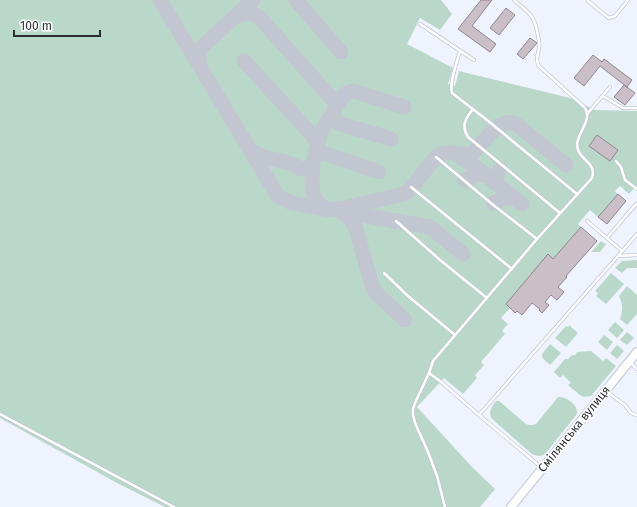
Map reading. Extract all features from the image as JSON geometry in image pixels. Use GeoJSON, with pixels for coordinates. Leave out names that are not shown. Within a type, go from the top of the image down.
{"type":"FeatureCollection","features":[{"type":"Feature","properties":{"kind":"main road","name":"Смілянська вулиця"},"geometry":{"type":"LineString","coordinates":[[511,507],[637,352]]}},
{"type":"Feature","properties":{"kind":"lane"},"geometry":{"type":"LineString","coordinates":[[514,0],[531,15],[535,21],[540,47],[537,58],[539,66],[584,107],[588,113]]}},
{"type":"Feature","properties":{"kind":"lane"},"geometry":{"type":"LineString","coordinates":[[587,0],[609,18],[615,16],[628,0]]}},
{"type":"Feature","properties":{"kind":"lane"},"geometry":{"type":"LineString","coordinates":[[420,24],[474,60]]}},
{"type":"Feature","properties":{"kind":"lane"},"geometry":{"type":"LineString","coordinates":[[460,51],[451,91],[454,96],[487,120],[577,194]]}},
{"type":"Feature","properties":{"kind":"lane"},"geometry":{"type":"LineString","coordinates":[[445,507],[437,476],[415,423],[413,409],[415,403],[434,359],[537,239],[592,178],[593,170],[591,164],[581,157],[577,145],[588,113],[610,87]]}},
{"type":"Feature","properties":{"kind":"lane"},"geometry":{"type":"LineString","coordinates":[[603,96],[622,108],[637,108]]}},
{"type":"Feature","properties":{"kind":"lane"},"geometry":{"type":"LineString","coordinates":[[473,109],[464,126],[468,137],[560,213]]}},
{"type":"Feature","properties":{"kind":"lane"},"geometry":{"type":"LineString","coordinates":[[436,157],[537,239]]}},
{"type":"Feature","properties":{"kind":"lane"},"geometry":{"type":"LineString","coordinates":[[616,161],[621,168],[625,180],[637,189]]}},
{"type":"Feature","properties":{"kind":"lane"},"geometry":{"type":"LineString","coordinates":[[411,187],[512,269]]}},
{"type":"Feature","properties":{"kind":"lane"},"geometry":{"type":"LineString","coordinates":[[607,238],[636,204],[637,205]]}},
{"type":"Feature","properties":{"kind":"lane"},"geometry":{"type":"LineString","coordinates":[[396,221],[486,298]]}},
{"type":"Feature","properties":{"kind":"lane"},"geometry":{"type":"LineString","coordinates":[[587,221],[622,251]]}},
{"type":"Feature","properties":{"kind":"lane"},"geometry":{"type":"LineString","coordinates":[[479,415],[637,234]]}},
{"type":"Feature","properties":{"kind":"lane"},"geometry":{"type":"LineString","coordinates":[[618,256],[637,255]]}},
{"type":"Feature","properties":{"kind":"lane"},"geometry":{"type":"LineString","coordinates":[[384,273],[408,296],[455,335]]}},
{"type":"Feature","properties":{"kind":"lane"},"geometry":{"type":"LineString","coordinates":[[629,361],[637,369]]}},
{"type":"Feature","properties":{"kind":"lane"},"geometry":{"type":"LineString","coordinates":[[429,373],[543,468]]}},
{"type":"Feature","properties":{"kind":"lane"},"geometry":{"type":"LineString","coordinates":[[605,391],[625,405],[631,413],[636,416],[637,415]]}},
{"type":"Feature","properties":{"kind":"lane"},"geometry":{"type":"LineString","coordinates":[[0,414],[174,507]]}},
{"type":"Feature","properties":{"kind":"green space"},"geometry":{"type":"Polygon","coordinates":[[[0,0],[441,0],[452,14],[440,30],[420,18],[407,44],[453,68],[448,84],[455,86],[459,71],[570,98],[595,110],[637,111],[637,185],[629,194],[620,186],[615,191],[618,194],[598,217],[590,210],[578,224],[581,227],[553,259],[548,255],[506,304],[510,308],[501,318],[508,324],[502,331],[505,334],[481,362],[484,365],[475,375],[477,378],[463,394],[444,378],[417,407],[472,467],[495,489],[480,507],[165,507],[117,483],[0,418],[0,0]]]}},
{"type":"Feature","properties":{"kind":"green space"},"geometry":{"type":"Polygon","coordinates":[[[601,241],[606,244],[600,252],[591,252],[601,241]]]}},
{"type":"Feature","properties":{"kind":"green space"},"geometry":{"type":"Polygon","coordinates":[[[637,260],[637,268],[627,268],[622,273],[615,268],[622,261],[637,260]]]}},
{"type":"Feature","properties":{"kind":"green space"},"geometry":{"type":"Polygon","coordinates":[[[611,273],[624,284],[606,304],[596,296],[598,293],[595,291],[611,273]]]}},
{"type":"Feature","properties":{"kind":"green space"},"geometry":{"type":"Polygon","coordinates":[[[627,286],[637,295],[637,314],[627,325],[620,319],[622,308],[619,296],[627,286]]]}},
{"type":"Feature","properties":{"kind":"green space"},"geometry":{"type":"Polygon","coordinates":[[[615,322],[624,330],[617,338],[608,330],[615,322]]]}},
{"type":"Feature","properties":{"kind":"green space"},"geometry":{"type":"Polygon","coordinates":[[[569,325],[578,333],[566,347],[555,338],[566,326],[568,327],[569,325]]]}},
{"type":"Feature","properties":{"kind":"green space"},"geometry":{"type":"Polygon","coordinates":[[[627,332],[634,338],[627,345],[620,340],[627,332]]]}},
{"type":"Feature","properties":{"kind":"green space"},"geometry":{"type":"Polygon","coordinates":[[[604,335],[613,342],[607,350],[598,342],[604,335]]]}},
{"type":"Feature","properties":{"kind":"green space"},"geometry":{"type":"Polygon","coordinates":[[[550,344],[561,353],[550,365],[543,359],[542,354],[550,344]]]}},
{"type":"Feature","properties":{"kind":"green space"},"geometry":{"type":"Polygon","coordinates":[[[617,345],[624,351],[617,359],[610,353],[617,345]]]}},
{"type":"Feature","properties":{"kind":"green space"},"geometry":{"type":"Polygon","coordinates":[[[591,351],[603,361],[606,358],[616,366],[591,396],[584,397],[568,385],[571,383],[563,375],[560,378],[554,372],[565,359],[575,355],[577,352],[591,351]]]}},
{"type":"Feature","properties":{"kind":"green space"},"geometry":{"type":"Polygon","coordinates":[[[558,397],[565,398],[574,404],[577,414],[542,456],[532,454],[491,418],[490,411],[496,401],[499,401],[526,424],[536,424],[558,397]]]}},
{"type":"Feature","properties":{"kind":"building"},"geometry":{"type":"Polygon","coordinates":[[[481,0],[492,0],[472,26],[496,44],[490,52],[458,29],[481,0]]]}},
{"type":"Feature","properties":{"kind":"building"},"geometry":{"type":"Polygon","coordinates":[[[506,8],[515,15],[499,35],[490,28],[506,8]]]}},
{"type":"Feature","properties":{"kind":"building"},"geometry":{"type":"Polygon","coordinates":[[[530,38],[537,43],[523,59],[517,54],[530,38]]]}},
{"type":"Feature","properties":{"kind":"building"},"geometry":{"type":"Polygon","coordinates":[[[593,55],[602,62],[604,59],[632,80],[627,87],[600,66],[584,86],[574,78],[593,55]]]}},
{"type":"Feature","properties":{"kind":"building"},"geometry":{"type":"Polygon","coordinates":[[[624,85],[635,93],[625,105],[614,97],[624,85]]]}},
{"type":"Feature","properties":{"kind":"building"},"geometry":{"type":"Polygon","coordinates":[[[597,135],[618,150],[610,161],[589,146],[597,135]]]}},
{"type":"Feature","properties":{"kind":"building"},"geometry":{"type":"Polygon","coordinates":[[[618,194],[626,201],[607,224],[598,217],[618,194]]]}},
{"type":"Feature","properties":{"kind":"building"},"geometry":{"type":"Polygon","coordinates":[[[581,227],[597,241],[558,287],[564,292],[557,300],[551,295],[545,302],[549,305],[542,313],[539,310],[540,309],[532,303],[522,315],[517,311],[515,313],[506,304],[548,254],[553,259],[581,227]]]}},
{"type":"Feature","properties":{"kind":"taxiway"},"geometry":{"type":"LineString","coordinates":[[160,0],[278,196],[292,203],[328,210],[344,208],[400,195],[409,190],[436,157],[444,153],[455,153],[482,172],[522,204]]}},
{"type":"Feature","properties":{"kind":"taxiway"},"geometry":{"type":"LineString","coordinates":[[200,67],[199,56],[203,46],[253,0]]}},
{"type":"Feature","properties":{"kind":"taxiway"},"geometry":{"type":"LineString","coordinates":[[296,0],[341,52]]}},
{"type":"Feature","properties":{"kind":"taxiway"},"geometry":{"type":"LineString","coordinates":[[236,16],[248,13],[259,17],[333,100],[335,110]]}},
{"type":"Feature","properties":{"kind":"taxiway"},"geometry":{"type":"LineString","coordinates":[[244,61],[314,137],[317,147],[321,132],[342,97],[349,92],[357,92],[404,107]]}},
{"type":"Feature","properties":{"kind":"taxiway"},"geometry":{"type":"LineString","coordinates":[[333,112],[338,123],[391,139]]}},
{"type":"Feature","properties":{"kind":"taxiway"},"geometry":{"type":"LineString","coordinates":[[455,153],[469,154],[474,152],[487,137],[502,124],[513,123],[566,165]]}},
{"type":"Feature","properties":{"kind":"taxiway"},"geometry":{"type":"LineString","coordinates":[[250,150],[260,156],[285,162],[301,169],[312,166],[317,147]]}},
{"type":"Feature","properties":{"kind":"taxiway"},"geometry":{"type":"LineString","coordinates":[[315,156],[319,154],[326,154],[379,172]]}},
{"type":"Feature","properties":{"kind":"taxiway"},"geometry":{"type":"LineString","coordinates":[[313,165],[312,191],[317,201],[327,209]]}},
{"type":"Feature","properties":{"kind":"taxiway"},"geometry":{"type":"LineString","coordinates":[[495,183],[500,169]]}},
{"type":"Feature","properties":{"kind":"taxiway"},"geometry":{"type":"LineString","coordinates":[[465,180],[477,175],[486,175]]}},
{"type":"Feature","properties":{"kind":"taxiway"},"geometry":{"type":"LineString","coordinates":[[493,203],[505,198],[514,198]]}},
{"type":"Feature","properties":{"kind":"taxiway"},"geometry":{"type":"LineString","coordinates":[[339,211],[430,227],[463,254]]}},
{"type":"Feature","properties":{"kind":"taxiway"},"geometry":{"type":"LineString","coordinates":[[342,212],[355,226],[373,288],[377,294],[405,320]]}}]}
